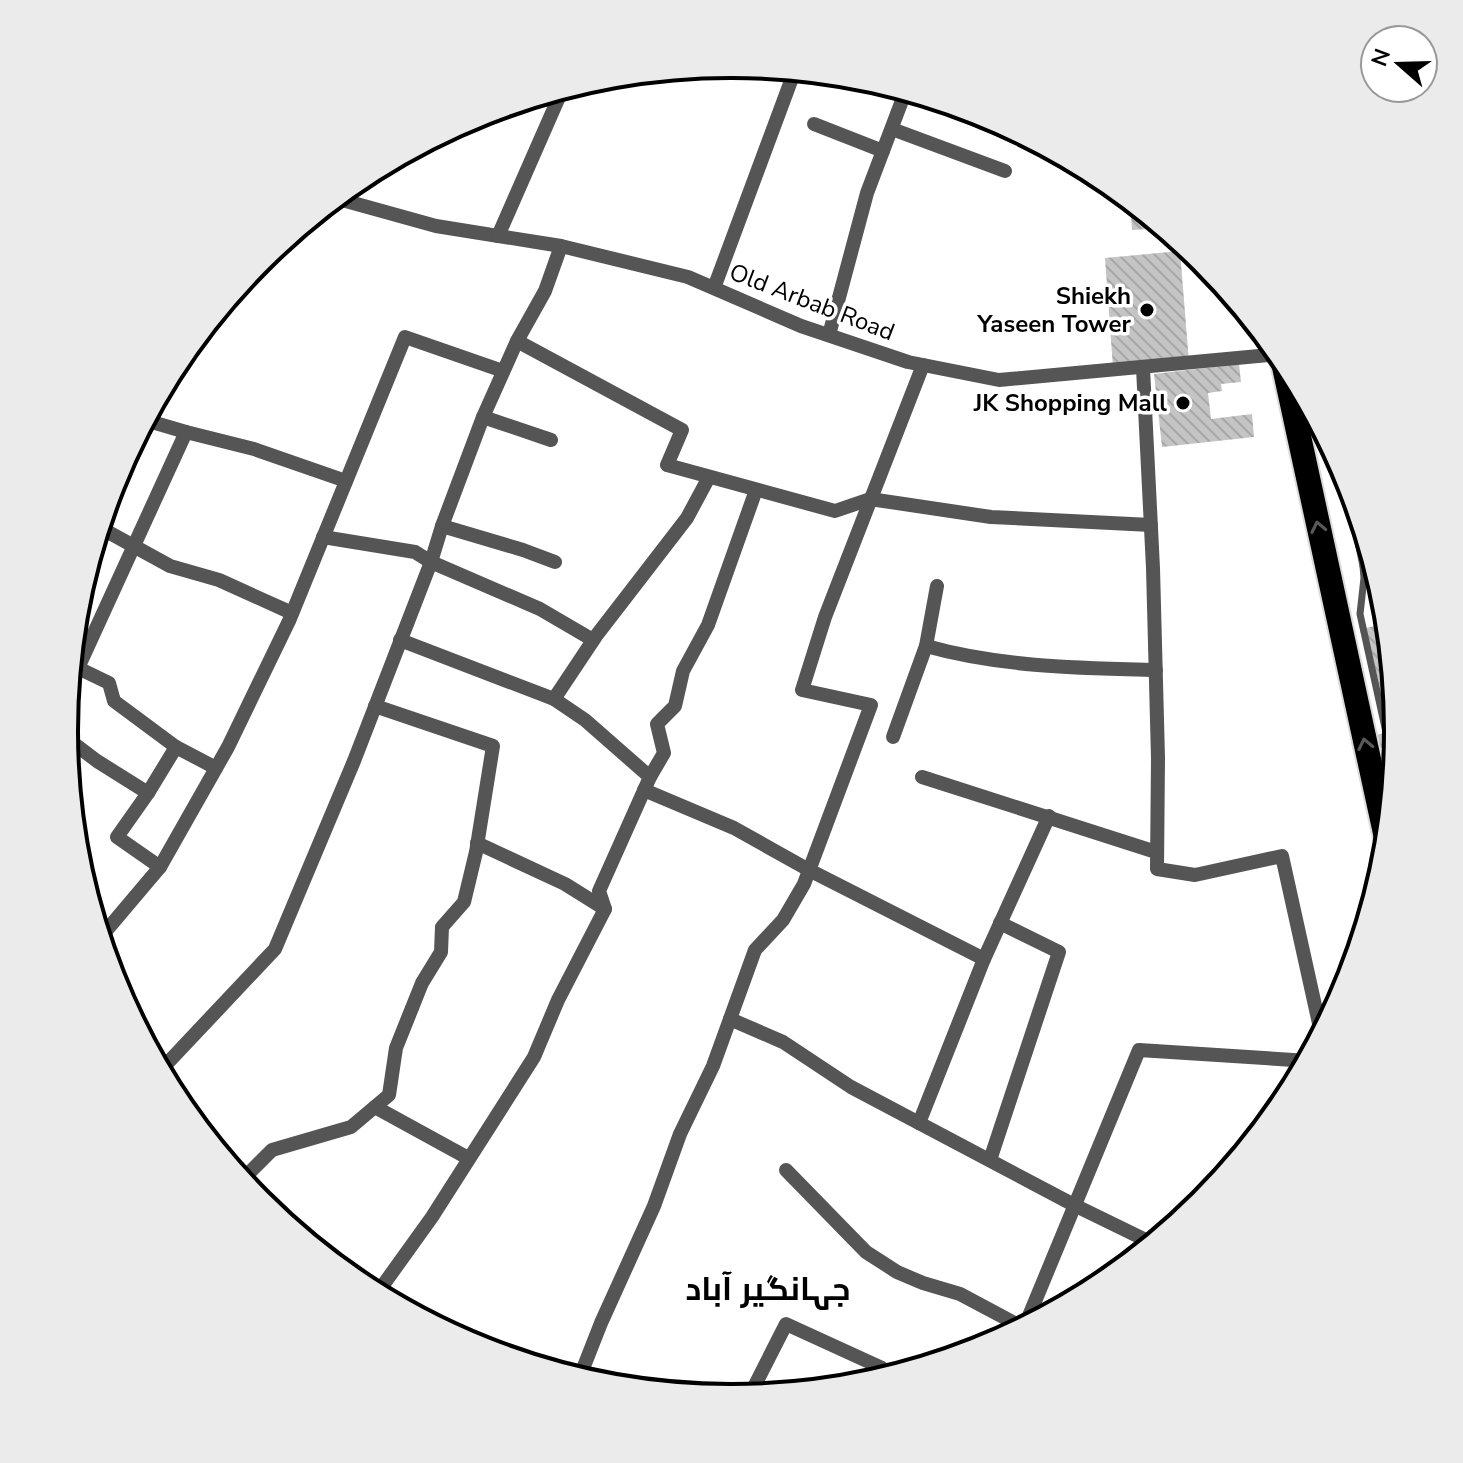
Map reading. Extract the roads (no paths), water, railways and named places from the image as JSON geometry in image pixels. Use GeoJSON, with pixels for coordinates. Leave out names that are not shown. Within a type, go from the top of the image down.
{"type":"FeatureCollection","features":[{"type":"Feature","properties":{"kind":"highway"},"geometry":{"type":"LineString","coordinates":[[1289,392],[1380,810]]}},
{"type":"Feature","properties":{"kind":"street"},"geometry":{"type":"LineString","coordinates":[[714,288],[791,81]]}},
{"type":"Feature","properties":{"kind":"street"},"geometry":{"type":"LineString","coordinates":[[829,335],[867,193],[902,100]]}},
{"type":"Feature","properties":{"kind":"street"},"geometry":{"type":"LineString","coordinates":[[498,236],[557,102]]}},
{"type":"Feature","properties":{"kind":"street"},"geometry":{"type":"LineString","coordinates":[[814,124],[883,151]]}},
{"type":"Feature","properties":{"kind":"street"},"geometry":{"type":"LineString","coordinates":[[892,129],[1005,171]]}},
{"type":"Feature","properties":{"kind":"street","name":"Old Arbab Road"},"geometry":{"type":"LineString","coordinates":[[349,202],[436,226],[561,246],[688,277],[829,335],[923,365],[999,380],[1266,356]]}},
{"type":"Feature","properties":{"kind":"street"},"geometry":{"type":"LineString","coordinates":[[168,1062],[275,949],[325,834],[431,562],[483,417],[517,341],[545,291],[561,246]]}},
{"type":"Feature","properties":{"kind":"street"},"geometry":{"type":"LineString","coordinates":[[109,928],[160,867],[216,768],[292,613],[405,337],[503,371]]}},
{"type":"Feature","properties":{"kind":"street"},"geometry":{"type":"LineString","coordinates":[[517,341],[682,430],[667,465],[835,511],[870,499],[991,517],[1151,525]]}},
{"type":"Feature","properties":{"kind":"street"},"geometry":{"type":"LineString","coordinates":[[584,1368],[654,1206],[680,1134],[713,1066],[755,950],[783,920],[809,870],[871,705],[802,690],[825,617],[923,365]]}},
{"type":"Feature","properties":{"kind":"street"},"geometry":{"type":"LineString","coordinates":[[1143,368],[1156,670],[1157,869],[1195,875],[1282,856],[1318,1020]]}},
{"type":"Feature","properties":{"kind":"street"},"geometry":{"type":"LineString","coordinates":[[483,417],[551,440]]}},
{"type":"Feature","properties":{"kind":"street"},"geometry":{"type":"LineString","coordinates":[[156,423],[254,449],[346,481]]}},
{"type":"Feature","properties":{"kind":"street"},"geometry":{"type":"LineString","coordinates":[[83,658],[186,432]]}},
{"type":"Feature","properties":{"kind":"street"},"geometry":{"type":"LineString","coordinates":[[554,699],[593,640],[687,518],[709,477]]}},
{"type":"Feature","properties":{"kind":"street"},"geometry":{"type":"LineString","coordinates":[[384,1284],[432,1217],[534,1057],[558,1000],[605,909],[599,891],[647,783],[664,753],[657,724],[675,706],[683,671],[708,625],[756,490]]}},
{"type":"Feature","properties":{"kind":"street"},"geometry":{"type":"LineString","coordinates":[[442,526],[555,562]]}},
{"type":"Feature","properties":{"kind":"street"},"geometry":{"type":"LineString","coordinates":[[109,533],[170,566],[219,580],[292,613]]}},
{"type":"Feature","properties":{"kind":"street"},"geometry":{"type":"LineString","coordinates":[[323,537],[415,552],[431,562],[540,609],[593,640]]}},
{"type":"Feature","properties":{"kind":"street"},"geometry":{"type":"LineString","coordinates":[[893,737],[926,646],[937,586]]}},
{"type":"Feature","properties":{"kind":"street"},"geometry":{"type":"LineString","coordinates":[[400,640],[554,699],[585,720],[647,783],[984,959]]}},
{"type":"Feature","properties":{"kind":"street"},"geometry":{"type":"LineString","coordinates":[[926,646],[998,662],[1156,670]]}},
{"type":"Feature","properties":{"kind":"street"},"geometry":{"type":"LineString","coordinates":[[81,670],[109,683],[114,701],[176,747],[216,768]]}},
{"type":"Feature","properties":{"kind":"street"},"geometry":{"type":"LineString","coordinates":[[250,1172],[272,1150],[351,1127],[389,1095],[396,1048],[422,983],[441,952],[442,927],[464,902],[493,746],[375,706]]}},
{"type":"Feature","properties":{"kind":"street"},"geometry":{"type":"LineString","coordinates":[[78,747],[148,793]]}},
{"type":"Feature","properties":{"kind":"street"},"geometry":{"type":"LineString","coordinates":[[160,867],[117,837],[176,747]]}},
{"type":"Feature","properties":{"kind":"street"},"geometry":{"type":"LineString","coordinates":[[922,777],[1156,852]]}},
{"type":"Feature","properties":{"kind":"street"},"geometry":{"type":"LineString","coordinates":[[919,1123],[984,959],[1049,816]]}},
{"type":"Feature","properties":{"kind":"street"},"geometry":{"type":"LineString","coordinates":[[477,843],[565,884],[605,909]]}},
{"type":"Feature","properties":{"kind":"street"},"geometry":{"type":"LineString","coordinates":[[990,1160],[1059,952],[1000,923]]}},
{"type":"Feature","properties":{"kind":"street"},"geometry":{"type":"LineString","coordinates":[[730,1019],[783,1042],[851,1087],[1143,1239]]}},
{"type":"Feature","properties":{"kind":"street"},"geometry":{"type":"LineString","coordinates":[[1030,1313],[1139,1050],[1296,1060]]}},
{"type":"Feature","properties":{"kind":"street"},"geometry":{"type":"LineString","coordinates":[[375,1107],[468,1158]]}},
{"type":"Feature","properties":{"kind":"street"},"geometry":{"type":"LineString","coordinates":[[786,1170],[866,1252],[897,1272],[960,1294],[1012,1322]]}},
{"type":"Feature","properties":{"kind":"street"},"geometry":{"type":"LineString","coordinates":[[755,1384],[786,1324],[881,1367]]}},
{"type":"Feature","properties":{"kind":"lane"},"geometry":{"type":"LineString","coordinates":[[1361,554],[1364,586],[1360,614],[1385,727]]}},
{"type":"Feature","properties":{"kind":"place","name":"Shiekh Yaseen Tower"},"geometry":{"type":"Point","coordinates":[1147,310]}},
{"type":"Feature","properties":{"kind":"place","name":"JK Shopping Mall"},"geometry":{"type":"Point","coordinates":[1183,403]}},
{"type":"Feature","properties":{"kind":"district","name":"جہانگیر آباد"},"geometry":{"type":"Point","coordinates":[768,1289]}}]}
